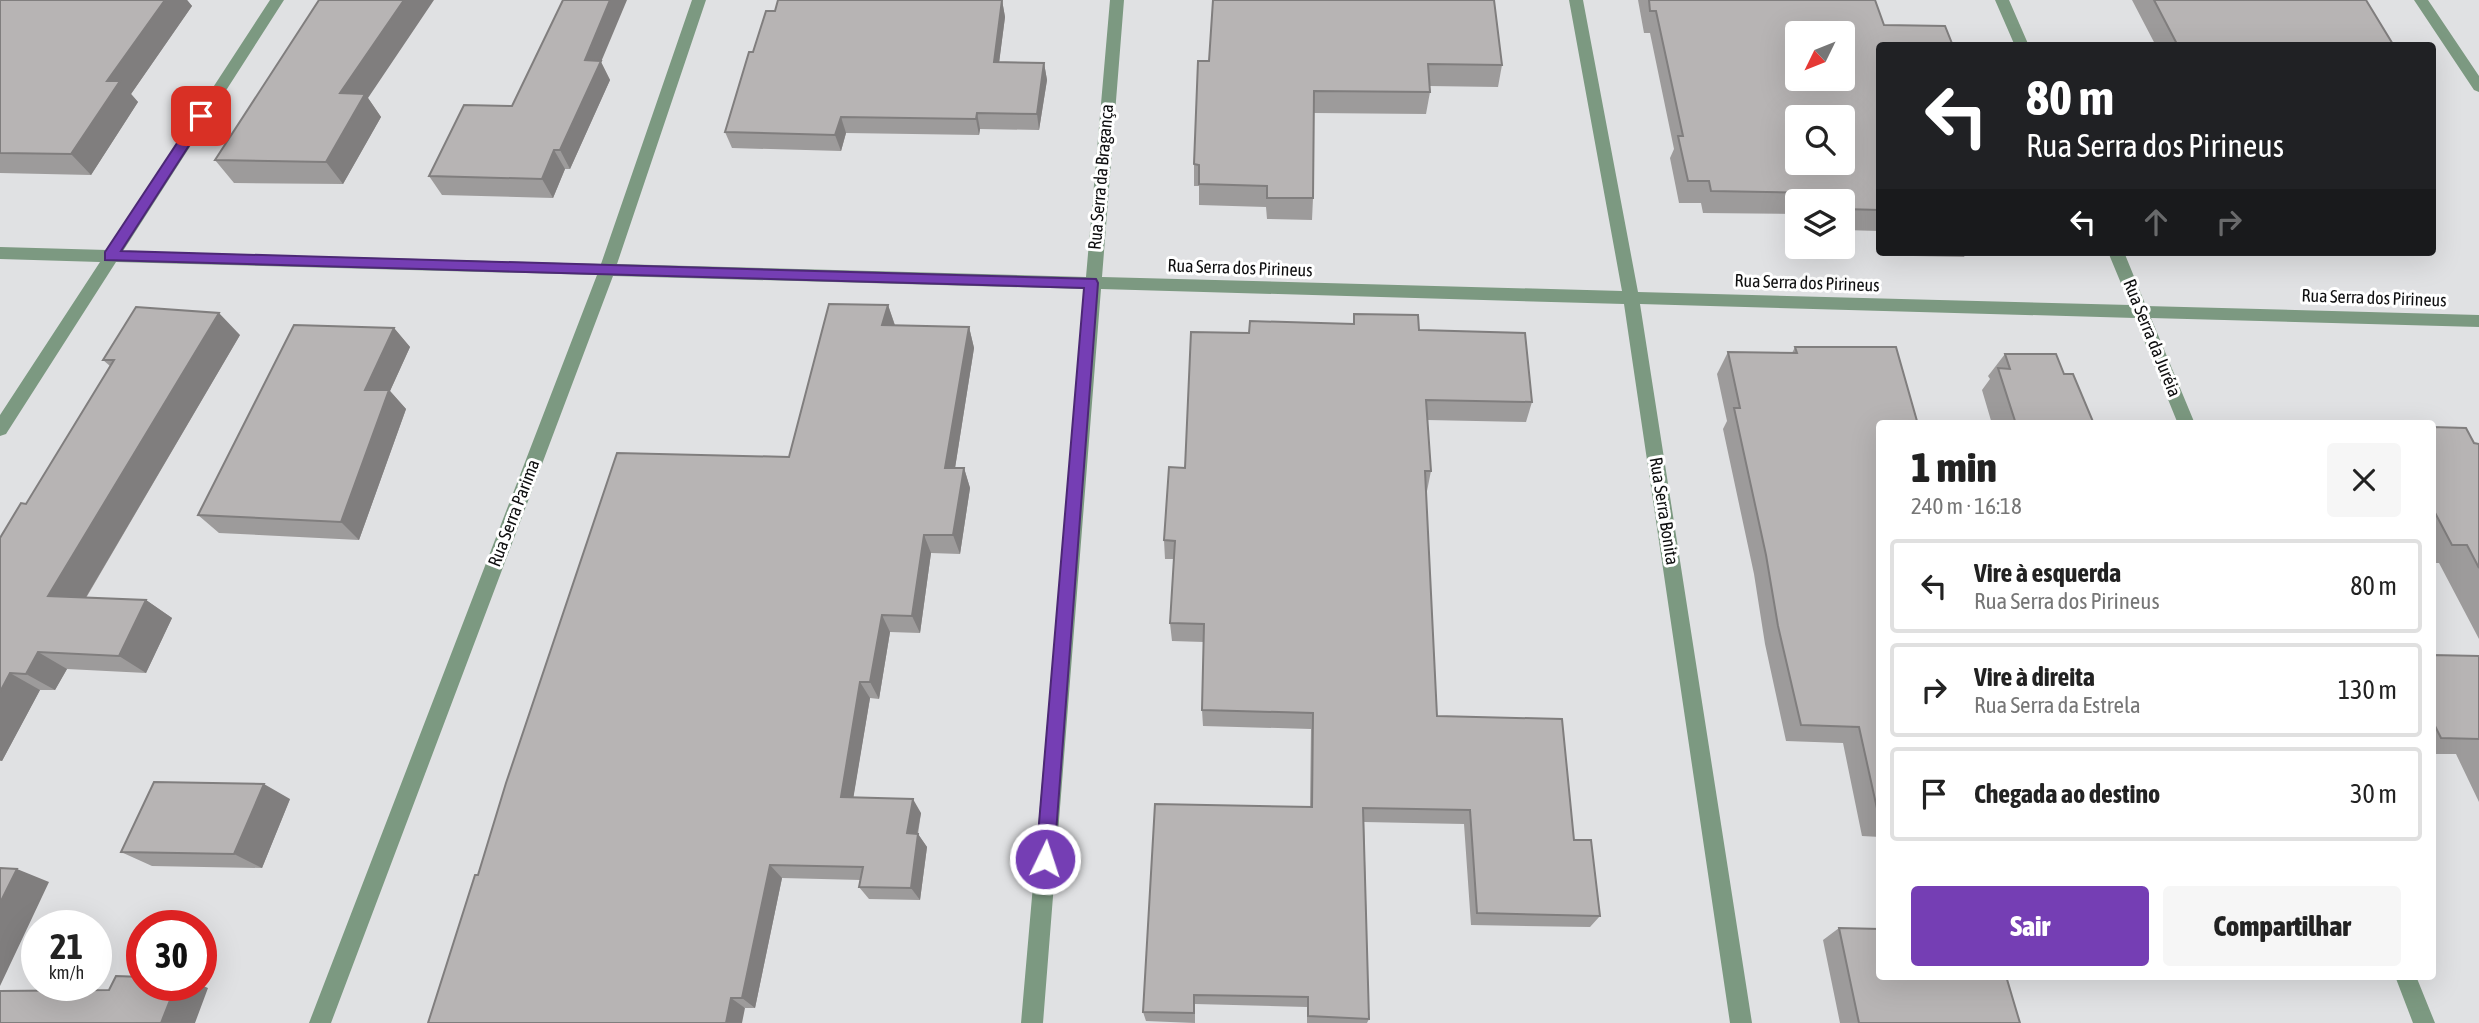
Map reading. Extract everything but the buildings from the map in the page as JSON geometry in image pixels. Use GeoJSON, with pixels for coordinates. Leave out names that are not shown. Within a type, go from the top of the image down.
{"type":"FeatureCollection","features":[{"type":"Feature","properties":{"kind":"street"},"geometry":{"type":"LineString","coordinates":[[0,429],[277,0]]}},
{"type":"Feature","properties":{"kind":"street","name":"Rua Serra Parima"},"geometry":{"type":"LineString","coordinates":[[320,1023],[607,270],[699,0]]}},
{"type":"Feature","properties":{"kind":"street","name":"Rua Serra da Bragança"},"geometry":{"type":"LineString","coordinates":[[1032,1023],[1091,283],[1117,0]]}},
{"type":"Feature","properties":{"kind":"street","name":"Rua Serra Bonita"},"geometry":{"type":"LineString","coordinates":[[1576,0],[1631,297],[1741,1023]]}},
{"type":"Feature","properties":{"kind":"street"},"geometry":{"type":"LineString","coordinates":[[2002,0],[2020,42]]}},
{"type":"Feature","properties":{"kind":"street"},"geometry":{"type":"LineString","coordinates":[[2421,0],[2479,87]]}},
{"type":"Feature","properties":{"kind":"street","name":"Rua Serra dos Pirineus"},"geometry":{"type":"LineString","coordinates":[[0,253],[2479,320]]}},
{"type":"Feature","properties":{"kind":"street","name":"Rua Serra da Juréia"},"geometry":{"type":"LineString","coordinates":[[2118,256],[2185,420]]}},
{"type":"Feature","properties":{"kind":"street"},"geometry":{"type":"LineString","coordinates":[[2407,980],[2424,1023]]}},
{"type":"Feature","properties":{"kind":"route"},"geometry":{"type":"LineString","coordinates":[[201,116],[110,256],[1091,283],[1045,859]]}}]}
